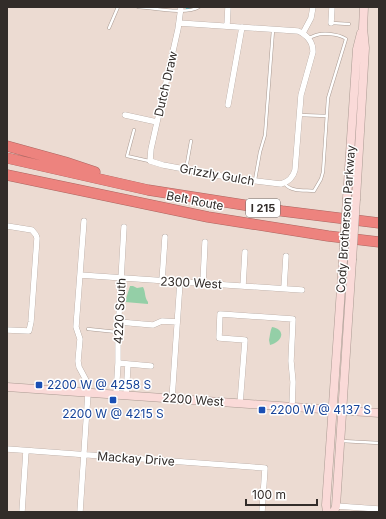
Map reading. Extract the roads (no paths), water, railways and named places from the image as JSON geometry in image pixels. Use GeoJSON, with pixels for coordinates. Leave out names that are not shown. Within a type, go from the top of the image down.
{"type":"FeatureCollection","features":[{"type":"Feature","properties":{"kind":"highway"},"geometry":{"type":"LineString","coordinates":[[7,146],[65,162],[148,190]]}},
{"type":"Feature","properties":{"kind":"highway","name":"Belt Route"},"geometry":{"type":"LineString","coordinates":[[7,158],[148,190],[282,211],[379,223]]}},
{"type":"Feature","properties":{"kind":"highway","name":"Belt Route"},"geometry":{"type":"LineString","coordinates":[[7,175],[208,217],[328,236],[379,242]]}},
{"type":"Feature","properties":{"kind":"main road","name":"Cody Brotherson Parkway"},"geometry":{"type":"LineString","coordinates":[[335,509],[343,411],[365,48],[363,28],[364,7]]}},
{"type":"Feature","properties":{"kind":"main road","name":"Cody Brotherson Parkway"},"geometry":{"type":"LineString","coordinates":[[327,512],[326,505],[334,410],[357,49],[363,28]]}},
{"type":"Feature","properties":{"kind":"main road","name":"2200 West"},"geometry":{"type":"LineString","coordinates":[[7,387],[379,413]]}},
{"type":"Feature","properties":{"kind":"street"},"geometry":{"type":"LineString","coordinates":[[227,26],[228,7]]}},
{"type":"Feature","properties":{"kind":"street"},"geometry":{"type":"LineString","coordinates":[[303,33],[311,18],[313,7]]}},
{"type":"Feature","properties":{"kind":"street"},"geometry":{"type":"LineString","coordinates":[[331,23],[332,7]]}},
{"type":"Feature","properties":{"kind":"street","name":"Dutch Draw"},"geometry":{"type":"LineString","coordinates":[[150,161],[151,149],[180,23],[181,9]]}},
{"type":"Feature","properties":{"kind":"street"},"geometry":{"type":"LineString","coordinates":[[180,23],[298,31],[303,33],[308,38],[313,52],[301,95],[295,170],[292,177],[285,183]]}},
{"type":"Feature","properties":{"kind":"street"},"geometry":{"type":"LineString","coordinates":[[228,105],[242,27]]}},
{"type":"Feature","properties":{"kind":"street"},"geometry":{"type":"LineString","coordinates":[[125,115],[157,122]]}},
{"type":"Feature","properties":{"kind":"street","name":"Grizzly Gulch"},"geometry":{"type":"LineString","coordinates":[[150,161],[163,165],[255,181],[277,184],[285,183]]}},
{"type":"Feature","properties":{"kind":"street"},"geometry":{"type":"LineString","coordinates":[[80,512],[88,393],[87,382],[79,367],[80,339],[76,324],[84,220]]}},
{"type":"Feature","properties":{"kind":"street"},"geometry":{"type":"LineString","coordinates":[[7,226],[29,230],[34,232],[37,238],[31,322],[29,331],[7,330]]}},
{"type":"Feature","properties":{"kind":"street","name":"4220 South"},"geometry":{"type":"LineString","coordinates":[[116,395],[124,227]]}},
{"type":"Feature","properties":{"kind":"street"},"geometry":{"type":"LineString","coordinates":[[162,281],[164,237]]}},
{"type":"Feature","properties":{"kind":"street"},"geometry":{"type":"LineString","coordinates":[[203,283],[205,242]]}},
{"type":"Feature","properties":{"kind":"street"},"geometry":{"type":"LineString","coordinates":[[243,286],[245,252]]}},
{"type":"Feature","properties":{"kind":"street"},"geometry":{"type":"LineString","coordinates":[[284,288],[286,256]]}},
{"type":"Feature","properties":{"kind":"street","name":"2300 West"},"geometry":{"type":"LineString","coordinates":[[80,275],[302,290]]}},
{"type":"Feature","properties":{"kind":"street"},"geometry":{"type":"LineString","coordinates":[[172,399],[180,282]]}},
{"type":"Feature","properties":{"kind":"street"},"geometry":{"type":"LineString","coordinates":[[240,404],[245,340],[218,338],[220,314],[293,319],[291,361],[293,382],[292,407]]}},
{"type":"Feature","properties":{"kind":"street"},"geometry":{"type":"LineString","coordinates":[[119,322],[153,325],[162,321],[177,322]]}},
{"type":"Feature","properties":{"kind":"street"},"geometry":{"type":"LineString","coordinates":[[118,363],[150,366]]}},
{"type":"Feature","properties":{"kind":"street"},"geometry":{"type":"LineString","coordinates":[[126,396],[128,364]]}},
{"type":"Feature","properties":{"kind":"street","name":"Mackay Drive"},"geometry":{"type":"LineString","coordinates":[[7,449],[265,468],[262,512]]}},
{"type":"Feature","properties":{"kind":"street"},"geometry":{"type":"LineString","coordinates":[[22,512],[26,451]]}},
{"type":"Feature","properties":{"kind":"street"},"geometry":{"type":"LineString","coordinates":[[335,509],[379,509]]}},
{"type":"Feature","properties":{"kind":"lane"},"geometry":{"type":"LineString","coordinates":[[109,28],[118,7]]}},
{"type":"Feature","properties":{"kind":"lane"},"geometry":{"type":"LineString","coordinates":[[138,7],[181,9],[187,11],[199,7]]}},
{"type":"Feature","properties":{"kind":"lane"},"geometry":{"type":"LineString","coordinates":[[331,23],[349,24]]}},
{"type":"Feature","properties":{"kind":"lane"},"geometry":{"type":"LineString","coordinates":[[255,181],[260,152],[265,135],[273,30]]}},
{"type":"Feature","properties":{"kind":"lane"},"geometry":{"type":"LineString","coordinates":[[285,183],[287,187],[291,189],[314,192],[321,179],[323,172],[328,98],[346,39],[339,35],[320,34],[308,38]]}},
{"type":"Feature","properties":{"kind":"lane"},"geometry":{"type":"LineString","coordinates":[[299,114],[327,116]]}},
{"type":"Feature","properties":{"kind":"lane"},"geometry":{"type":"LineString","coordinates":[[134,130],[127,156],[150,161]]}},
{"type":"Feature","properties":{"kind":"lane"},"geometry":{"type":"LineString","coordinates":[[186,169],[191,141]]}},
{"type":"Feature","properties":{"kind":"lane"},"geometry":{"type":"LineString","coordinates":[[88,329],[118,332]]}},
{"type":"Feature","properties":{"kind":"lane"},"geometry":{"type":"LineString","coordinates":[[340,441],[379,443]]}},
{"type":"Feature","properties":{"kind":"place","name":"2200 W @ 4258 S"},"geometry":{"type":"Point","coordinates":[39,385]}},
{"type":"Feature","properties":{"kind":"place","name":"2200 W @ 4215 S"},"geometry":{"type":"Point","coordinates":[113,400]}},
{"type":"Feature","properties":{"kind":"place","name":"2200 W @ 4137 S"},"geometry":{"type":"Point","coordinates":[262,410]}}]}
